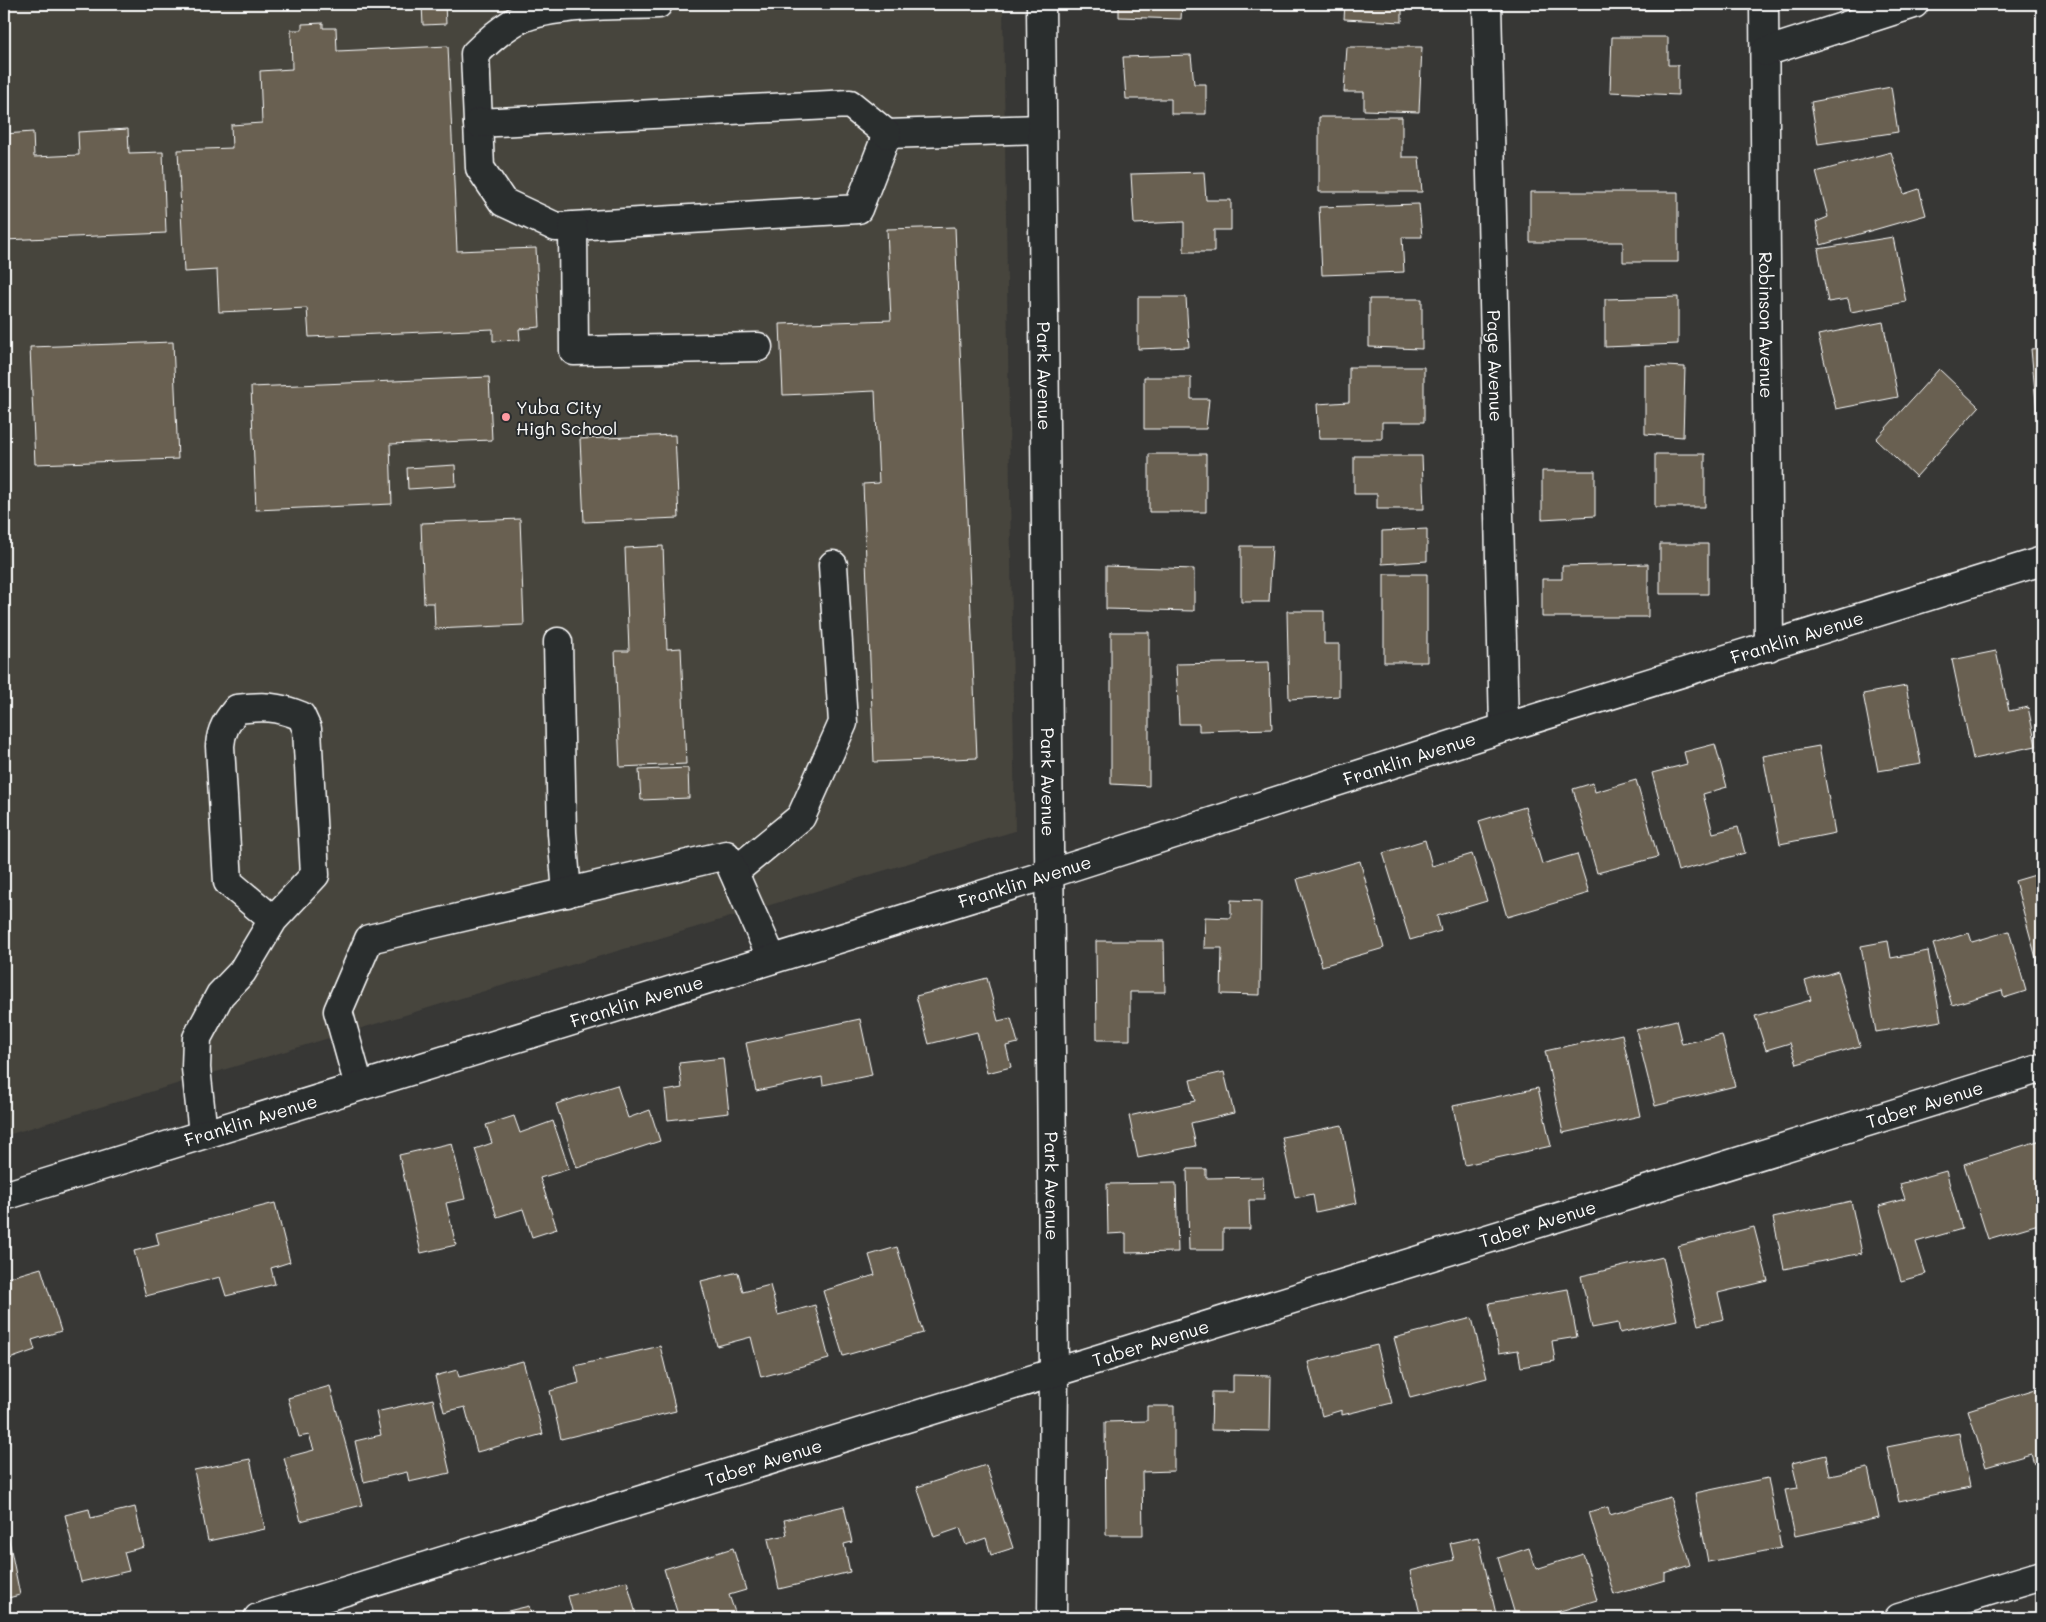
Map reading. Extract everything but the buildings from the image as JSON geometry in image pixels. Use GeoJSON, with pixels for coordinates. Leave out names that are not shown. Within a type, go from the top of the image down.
{"type":"FeatureCollection","features":[{"type":"Feature","properties":{"kind":"street"},"geometry":{"type":"LineString","coordinates":[[658,4],[545,10],[515,21],[493,37],[475,54],[480,168],[503,202],[556,227],[858,209],[888,134]]}},
{"type":"Feature","properties":{"kind":"street","name":"Park Avenue"},"geometry":{"type":"LineString","coordinates":[[1040,4],[1054,1373],[1052,1618]]}},
{"type":"Feature","properties":{"kind":"street","name":"Page Avenue"},"geometry":{"type":"LineString","coordinates":[[1487,4],[1504,728]]}},
{"type":"Feature","properties":{"kind":"street","name":"Robinson Avenue"},"geometry":{"type":"LineString","coordinates":[[1764,4],[1769,647]]}},
{"type":"Feature","properties":{"kind":"street"},"geometry":{"type":"LineString","coordinates":[[1765,52],[1914,4]]}},
{"type":"Feature","properties":{"kind":"street"},"geometry":{"type":"LineString","coordinates":[[478,123],[850,104],[888,134],[1042,129]]}},
{"type":"Feature","properties":{"kind":"street"},"geometry":{"type":"LineString","coordinates":[[573,226],[574,351],[758,346]]}},
{"type":"Feature","properties":{"kind":"street","name":"Franklin Avenue"},"geometry":{"type":"LineString","coordinates":[[4,1196],[1049,874],[1504,728],[2042,561]]}},
{"type":"Feature","properties":{"kind":"street"},"geometry":{"type":"LineString","coordinates":[[734,872],[802,817],[843,723],[833,565]]}},
{"type":"Feature","properties":{"kind":"street"},"geometry":{"type":"LineString","coordinates":[[558,642],[562,833],[567,893]]}},
{"type":"Feature","properties":{"kind":"street"},"geometry":{"type":"LineString","coordinates":[[203,1134],[196,1068],[197,1038],[220,995],[242,972],[273,920],[315,875],[307,729],[301,716],[284,709],[265,706],[237,709],[226,723],[221,734],[220,746],[228,882],[273,920]]}},
{"type":"Feature","properties":{"kind":"street"},"geometry":{"type":"LineString","coordinates":[[359,1086],[338,1011],[369,939],[726,855],[772,959]]}},
{"type":"Feature","properties":{"kind":"street","name":"Taber Avenue"},"geometry":{"type":"LineString","coordinates":[[258,1618],[2042,1068]]}},
{"type":"Feature","properties":{"kind":"street"},"geometry":{"type":"LineString","coordinates":[[1899,1618],[2042,1574]]}},
{"type":"Feature","properties":{"kind":"shaded area","name":"Yuba City High School"},"geometry":{"type":"Polygon","coordinates":[[[4,4],[1003,4],[1015,831],[4,1136],[4,4]]]}},
{"type":"Feature","properties":{"kind":"place","name":"Yuba City High School"},"geometry":{"type":"Point","coordinates":[506,417]}}]}
